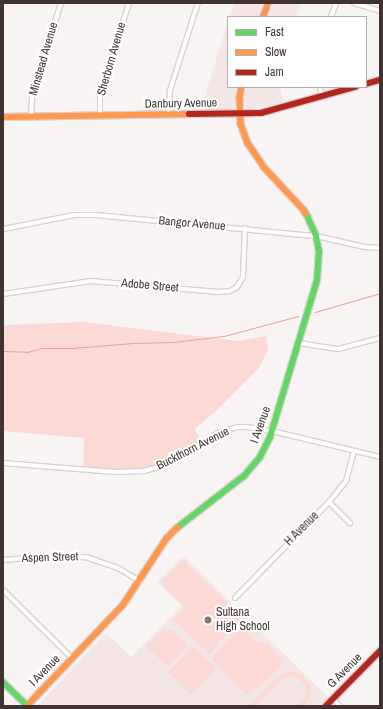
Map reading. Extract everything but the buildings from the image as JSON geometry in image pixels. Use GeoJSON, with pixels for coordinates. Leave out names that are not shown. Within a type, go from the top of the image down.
{"type":"FeatureCollection","features":[{"type":"Feature","properties":{"kind":"main road"},"geometry":{"type":"LineString","coordinates":[[263,16],[268,3]]}},
{"type":"Feature","properties":{"kind":"main road"},"geometry":{"type":"LineString","coordinates":[[367,84],[380,80]]}},
{"type":"Feature","properties":{"kind":"main road","name":"I Avenue"},"geometry":{"type":"LineString","coordinates":[[27,706],[120,609],[172,532],[232,486],[252,468],[264,451],[272,431],[319,272],[319,252],[316,236],[309,217],[299,203],[264,167],[252,150],[244,134],[240,114],[242,88]]}},
{"type":"Feature","properties":{"kind":"main road","name":"Danbury Avenue"},"geometry":{"type":"LineString","coordinates":[[3,117],[261,113],[353,88]]}},
{"type":"Feature","properties":{"kind":"main road","name":"G Avenue"},"geometry":{"type":"LineString","coordinates":[[326,706],[380,651]]}},
{"type":"Feature","properties":{"kind":"main road"},"geometry":{"type":"LineString","coordinates":[[3,682],[27,706]]}},
{"type":"Feature","properties":{"kind":"street","name":"Minstead Avenue"},"geometry":{"type":"LineString","coordinates":[[31,117],[32,95],[61,3]]}},
{"type":"Feature","properties":{"kind":"street","name":"Sherborn Avenue"},"geometry":{"type":"LineString","coordinates":[[100,116],[100,95],[129,3]]}},
{"type":"Feature","properties":{"kind":"street"},"geometry":{"type":"LineString","coordinates":[[169,114],[170,90],[198,3]]}},
{"type":"Feature","properties":{"kind":"street"},"geometry":{"type":"LineString","coordinates":[[331,16],[336,3]]}},
{"type":"Feature","properties":{"kind":"street"},"geometry":{"type":"LineString","coordinates":[[354,3],[380,11]]}},
{"type":"Feature","properties":{"kind":"street"},"geometry":{"type":"LineString","coordinates":[[320,88],[322,97]]}},
{"type":"Feature","properties":{"kind":"street","name":"Bangor Avenue"},"geometry":{"type":"LineString","coordinates":[[3,228],[82,215],[246,228],[316,236],[364,247],[380,248]]}},
{"type":"Feature","properties":{"kind":"street","name":"Adobe Street"},"geometry":{"type":"LineString","coordinates":[[3,294],[91,281],[219,292],[230,291],[237,287],[242,277],[246,228]]}},
{"type":"Feature","properties":{"kind":"street"},"geometry":{"type":"LineString","coordinates":[[298,343],[338,349],[380,338]]}},
{"type":"Feature","properties":{"kind":"street","name":"Buckthorn Avenue"},"geometry":{"type":"LineString","coordinates":[[3,463],[134,472],[161,466],[211,437],[228,430],[247,427],[272,431],[380,457]]}},
{"type":"Feature","properties":{"kind":"street","name":"H Avenue"},"geometry":{"type":"LineString","coordinates":[[235,598],[329,502],[346,482],[354,451]]}},
{"type":"Feature","properties":{"kind":"street"},"geometry":{"type":"LineString","coordinates":[[329,502],[350,523]]}},
{"type":"Feature","properties":{"kind":"street","name":"Aspen Street"},"geometry":{"type":"LineString","coordinates":[[3,560],[52,556],[86,557],[118,568],[140,581]]}},
{"type":"Feature","properties":{"kind":"street"},"geometry":{"type":"LineString","coordinates":[[3,590],[73,658]]}},
{"type":"Feature","properties":{"kind":"street"},"geometry":{"type":"LineString","coordinates":[[333,699],[340,706]]}},
{"type":"Feature","properties":{"kind":"shaded area"},"geometry":{"type":"Polygon","coordinates":[[[234,3],[263,3],[258,16],[229,16],[234,3]]]}},
{"type":"Feature","properties":{"kind":"shaded area"},"geometry":{"type":"Polygon","coordinates":[[[273,3],[301,3],[297,16],[269,16],[273,3]]]}},
{"type":"Feature","properties":{"kind":"shaded area"},"geometry":{"type":"Polygon","coordinates":[[[227,25],[227,88],[237,88],[234,110],[203,112],[207,89],[227,25]]]}},
{"type":"Feature","properties":{"kind":"shaded area"},"geometry":{"type":"Polygon","coordinates":[[[246,88],[280,88],[284,103],[248,109],[245,107],[246,88]]]}},
{"type":"Feature","properties":{"kind":"shaded area"},"geometry":{"type":"Polygon","coordinates":[[[84,322],[238,341],[266,336],[268,351],[258,369],[217,410],[195,429],[200,439],[158,465],[138,470],[83,467],[84,438],[3,431],[3,325],[84,322]]]}},
{"type":"Feature","properties":{"kind":"shaded area","name":"Sultana High School"},"geometry":{"type":"Polygon","coordinates":[[[183,556],[329,698],[321,706],[37,706],[106,633],[131,657],[182,606],[157,582],[183,556]]]}},
{"type":"Feature","properties":{"kind":"shaded area"},"geometry":{"type":"Polygon","coordinates":[[[183,559],[240,617],[240,620],[209,654],[173,620],[185,607],[162,584],[163,580],[183,559]]]}},
{"type":"Feature","properties":{"kind":"shaded area"},"geometry":{"type":"Polygon","coordinates":[[[241,627],[256,641],[268,645],[282,659],[281,666],[264,683],[246,695],[211,658],[241,627]]]}},
{"type":"Feature","properties":{"kind":"shaded area"},"geometry":{"type":"Polygon","coordinates":[[[161,630],[172,630],[188,645],[169,665],[165,664],[146,646],[161,630]]]}},
{"type":"Feature","properties":{"kind":"shaded area"},"geometry":{"type":"Polygon","coordinates":[[[193,646],[216,668],[191,694],[168,672],[193,646]]]}},
{"type":"Feature","properties":{"kind":"shaded area"},"geometry":{"type":"Polygon","coordinates":[[[291,671],[302,675],[311,687],[310,697],[305,706],[299,706],[306,696],[305,686],[301,680],[292,676],[284,678],[256,706],[249,706],[277,677],[291,671]]]}},
{"type":"Feature","properties":{"kind":"waterway"},"geometry":{"type":"LineString","coordinates":[[315,312],[380,293]]}},
{"type":"Feature","properties":{"kind":"waterway"},"geometry":{"type":"LineString","coordinates":[[3,351],[27,352],[42,348],[72,348],[133,343],[173,342],[224,336],[298,316]]}},
{"type":"Feature","properties":{"kind":"traffic: fast"},"geometry":{"type":"LineString","coordinates":[[177,528],[245,475],[260,457],[270,437],[317,280],[319,252],[316,236],[306,214]]}},
{"type":"Feature","properties":{"kind":"traffic: fast"},"geometry":{"type":"LineString","coordinates":[[3,682],[28,706]]}},
{"type":"Feature","properties":{"kind":"traffic: slow"},"geometry":{"type":"LineString","coordinates":[[263,16],[268,3]]}},
{"type":"Feature","properties":{"kind":"traffic: slow"},"geometry":{"type":"LineString","coordinates":[[242,88],[240,97],[241,124],[248,143],[264,167],[306,214]]}},
{"type":"Feature","properties":{"kind":"traffic: slow"},"geometry":{"type":"LineString","coordinates":[[3,117],[189,114]]}},
{"type":"Feature","properties":{"kind":"traffic: slow"},"geometry":{"type":"LineString","coordinates":[[27,706],[123,605],[166,539],[177,528]]}},
{"type":"Feature","properties":{"kind":"traffic: jam"},"geometry":{"type":"LineString","coordinates":[[367,84],[380,80]]}},
{"type":"Feature","properties":{"kind":"traffic: jam"},"geometry":{"type":"LineString","coordinates":[[189,114],[261,113],[351,88]]}},
{"type":"Feature","properties":{"kind":"traffic: jam"},"geometry":{"type":"LineString","coordinates":[[326,706],[380,651]]}},
{"type":"Feature","properties":{"kind":"place","name":"Sultana High School"},"geometry":{"type":"Point","coordinates":[208,620]}}]}
